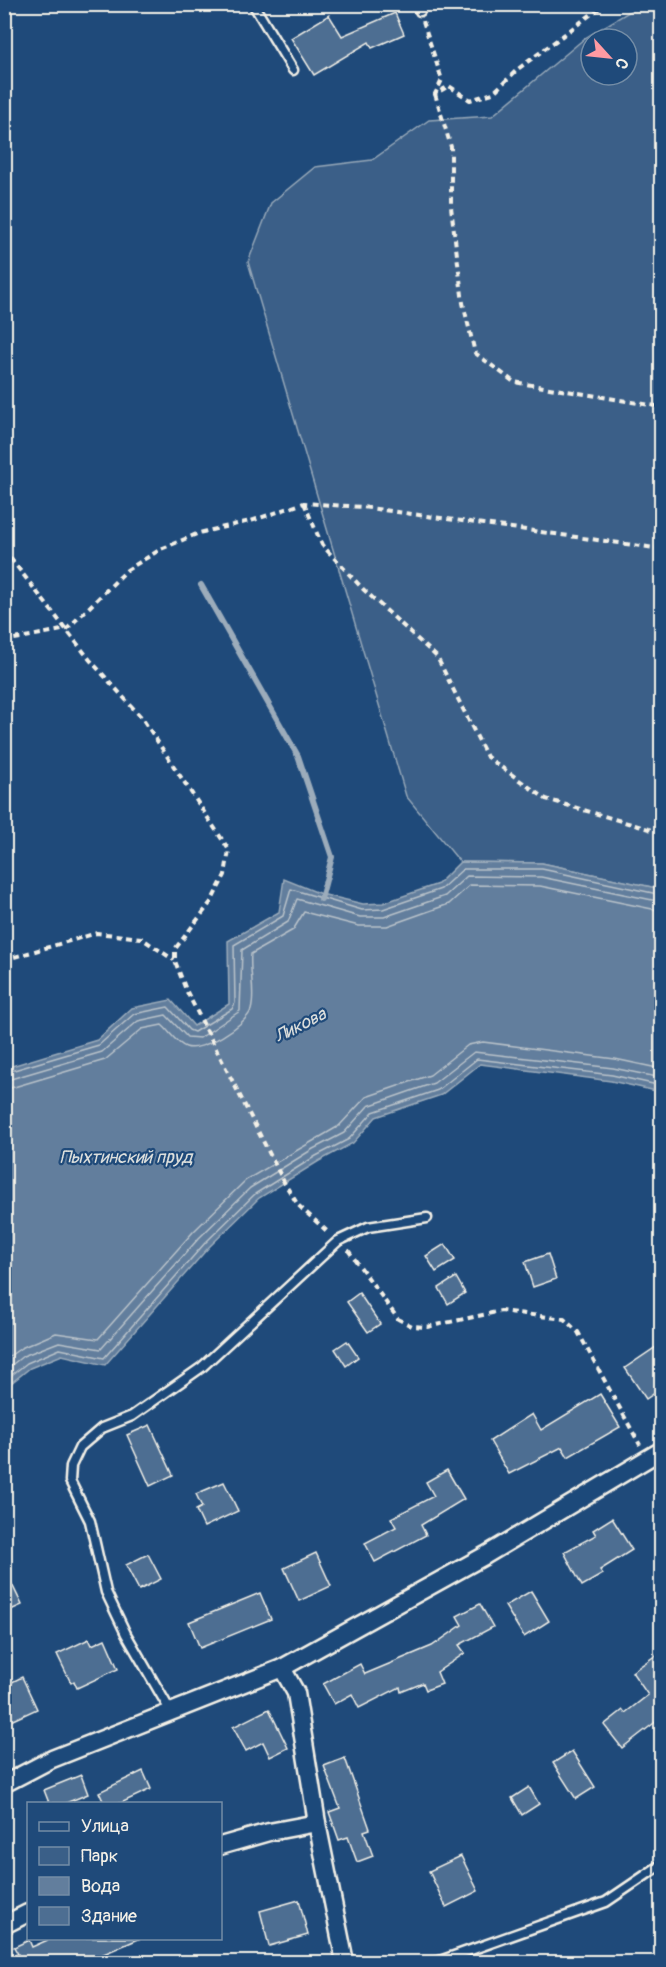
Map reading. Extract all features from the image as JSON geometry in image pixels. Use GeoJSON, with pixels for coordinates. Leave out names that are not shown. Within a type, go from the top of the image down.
{"type":"FeatureCollection","features":[{"type":"Feature","properties":{"kind":"street"},"geometry":{"type":"LineString","coordinates":[[4,1785],[52,1759],[282,1668],[486,1555],[655,1455]]}},
{"type":"Feature","properties":{"kind":"street"},"geometry":{"type":"LineString","coordinates":[[282,1668],[296,1694],[317,1823],[345,1962]]}},
{"type":"Feature","properties":{"kind":"street"},"geometry":{"type":"LineString","coordinates":[[222,1845],[269,1832],[317,1823]]}},
{"type":"Feature","properties":{"kind":"street"},"geometry":{"type":"LineString","coordinates":[[4,1926],[27,1914]]}},
{"type":"Feature","properties":{"kind":"lane"},"geometry":{"type":"LineString","coordinates":[[253,4],[293,70]]}},
{"type":"Feature","properties":{"kind":"lane"},"geometry":{"type":"LineString","coordinates":[[171,1712],[126,1634],[106,1592],[90,1521],[70,1481],[71,1466],[81,1447],[102,1428],[132,1416],[202,1367],[338,1241],[368,1227],[427,1218]]}},
{"type":"Feature","properties":{"kind":"lane"},"geometry":{"type":"LineString","coordinates":[[437,1962],[606,1902],[662,1864]]}},
{"type":"Feature","properties":{"kind":"path"},"geometry":{"type":"LineString","coordinates":[[435,94],[449,86],[470,100],[493,93],[518,69],[605,4]]}},
{"type":"Feature","properties":{"kind":"path"},"geometry":{"type":"LineString","coordinates":[[418,8],[442,80],[435,94],[451,147],[452,207],[464,303],[475,353],[514,382],[662,407]]}},
{"type":"Feature","properties":{"kind":"path"},"geometry":{"type":"LineString","coordinates":[[4,640],[67,628],[127,570],[161,549],[199,533],[254,520],[304,503],[362,507],[662,549]]}},
{"type":"Feature","properties":{"kind":"path"},"geometry":{"type":"LineString","coordinates":[[304,503],[322,545],[363,589],[437,657],[487,757],[546,799],[662,833]]}},
{"type":"Feature","properties":{"kind":"path"},"geometry":{"type":"LineString","coordinates":[[4,550],[90,660],[142,718],[229,850],[225,875],[211,902],[175,949],[175,961],[186,990],[285,1184],[298,1205],[353,1254],[398,1318],[412,1326],[427,1327],[501,1311],[564,1319],[578,1332],[655,1455]]}},
{"type":"Feature","properties":{"kind":"path"},"geometry":{"type":"LineString","coordinates":[[4,960],[97,933],[141,938],[175,961]]}},
{"type":"Feature","properties":{"kind":"green space"},"geometry":{"type":"Polygon","coordinates":[[[642,4],[661,5],[661,889],[542,863],[460,862],[406,796],[248,262],[271,203],[315,167],[372,160],[429,120],[492,116],[579,43],[579,87],[639,87],[639,27],[603,27],[642,4]]]}},
{"type":"Feature","properties":{"kind":"water","name":"Пыхтинский пруд"},"geometry":{"type":"Polygon","coordinates":[[[460,862],[542,863],[661,889],[661,1092],[611,1081],[480,1064],[441,1095],[376,1117],[353,1143],[259,1198],[209,1247],[105,1365],[62,1355],[30,1368],[5,1388],[5,1068],[97,1040],[132,1008],[171,1000],[194,1026],[229,1004],[228,941],[279,912],[284,879],[321,894],[363,904],[383,903],[438,884],[460,862]]]}},
{"type":"Feature","properties":{"kind":"building"},"geometry":{"type":"Polygon","coordinates":[[[395,13],[404,34],[372,48],[369,42],[314,75],[291,38],[329,15],[342,36],[395,13]]]}},
{"type":"Feature","properties":{"kind":"building"},"geometry":{"type":"Polygon","coordinates":[[[445,1244],[455,1260],[436,1272],[426,1256],[445,1244]]]}},
{"type":"Feature","properties":{"kind":"building"},"geometry":{"type":"Polygon","coordinates":[[[548,1254],[556,1279],[533,1287],[525,1262],[548,1254]]]}},
{"type":"Feature","properties":{"kind":"building"},"geometry":{"type":"Polygon","coordinates":[[[456,1277],[465,1293],[448,1304],[439,1288],[456,1277]]]}},
{"type":"Feature","properties":{"kind":"building"},"geometry":{"type":"Polygon","coordinates":[[[359,1293],[380,1324],[368,1332],[347,1302],[359,1293]]]}},
{"type":"Feature","properties":{"kind":"building"},"geometry":{"type":"Polygon","coordinates":[[[347,1341],[358,1357],[346,1366],[335,1349],[347,1341]]]}},
{"type":"Feature","properties":{"kind":"building"},"geometry":{"type":"Polygon","coordinates":[[[662,1343],[662,1388],[646,1399],[625,1368],[662,1343]]]}},
{"type":"Feature","properties":{"kind":"building"},"geometry":{"type":"Polygon","coordinates":[[[600,1394],[620,1427],[568,1457],[562,1447],[509,1474],[490,1441],[532,1414],[541,1430],[600,1394]]]}},
{"type":"Feature","properties":{"kind":"building"},"geometry":{"type":"Polygon","coordinates":[[[150,1425],[173,1475],[150,1486],[127,1435],[150,1425]]]}},
{"type":"Feature","properties":{"kind":"building"},"geometry":{"type":"Polygon","coordinates":[[[447,1470],[464,1499],[421,1525],[426,1535],[375,1562],[365,1543],[396,1527],[391,1518],[434,1496],[426,1482],[447,1470]]]}},
{"type":"Feature","properties":{"kind":"building"},"geometry":{"type":"Polygon","coordinates":[[[224,1482],[238,1511],[204,1527],[196,1510],[202,1507],[196,1494],[224,1482]]]}},
{"type":"Feature","properties":{"kind":"building"},"geometry":{"type":"Polygon","coordinates":[[[612,1518],[632,1550],[600,1570],[603,1574],[582,1586],[564,1552],[596,1535],[593,1530],[612,1518]]]}},
{"type":"Feature","properties":{"kind":"building"},"geometry":{"type":"Polygon","coordinates":[[[316,1553],[331,1586],[299,1601],[284,1568],[316,1553]]]}},
{"type":"Feature","properties":{"kind":"building"},"geometry":{"type":"Polygon","coordinates":[[[148,1554],[161,1579],[139,1590],[126,1565],[148,1554]]]}},
{"type":"Feature","properties":{"kind":"building"},"geometry":{"type":"Polygon","coordinates":[[[4,1568],[22,1605],[4,1613],[4,1568]]]}},
{"type":"Feature","properties":{"kind":"building"},"geometry":{"type":"Polygon","coordinates":[[[531,1591],[549,1621],[524,1637],[505,1606],[531,1591]]]}},
{"type":"Feature","properties":{"kind":"building"},"geometry":{"type":"Polygon","coordinates":[[[260,1593],[271,1619],[200,1648],[189,1622],[260,1593]]]}},
{"type":"Feature","properties":{"kind":"building"},"geometry":{"type":"Polygon","coordinates":[[[480,1604],[493,1627],[459,1645],[465,1653],[437,1672],[442,1684],[426,1690],[423,1683],[401,1692],[400,1687],[359,1708],[352,1694],[334,1704],[323,1684],[360,1664],[365,1674],[432,1646],[462,1625],[457,1616],[480,1604]]]}},
{"type":"Feature","properties":{"kind":"building"},"geometry":{"type":"Polygon","coordinates":[[[89,1639],[92,1645],[105,1639],[118,1669],[77,1688],[74,1681],[71,1683],[57,1654],[89,1639]]]}},
{"type":"Feature","properties":{"kind":"building"},"geometry":{"type":"Polygon","coordinates":[[[662,1651],[662,1717],[622,1748],[604,1725],[623,1710],[625,1713],[648,1695],[632,1672],[662,1651]]]}},
{"type":"Feature","properties":{"kind":"building"},"geometry":{"type":"Polygon","coordinates":[[[22,1677],[37,1709],[4,1724],[4,1695],[12,1692],[8,1684],[22,1677]]]}},
{"type":"Feature","properties":{"kind":"building"},"geometry":{"type":"Polygon","coordinates":[[[269,1709],[288,1748],[270,1757],[263,1742],[246,1751],[233,1727],[269,1709]]]}},
{"type":"Feature","properties":{"kind":"building"},"geometry":{"type":"Polygon","coordinates":[[[572,1751],[595,1787],[576,1799],[553,1763],[572,1751]]]}},
{"type":"Feature","properties":{"kind":"building"},"geometry":{"type":"Polygon","coordinates":[[[345,1758],[370,1829],[364,1831],[373,1856],[357,1862],[348,1837],[339,1840],[329,1812],[340,1808],[324,1766],[345,1758]]]}},
{"type":"Feature","properties":{"kind":"building"},"geometry":{"type":"Polygon","coordinates":[[[143,1771],[151,1789],[123,1802],[104,1802],[99,1792],[143,1771]]]}},
{"type":"Feature","properties":{"kind":"building"},"geometry":{"type":"Polygon","coordinates":[[[81,1775],[88,1794],[68,1802],[49,1802],[44,1790],[81,1775]]]}},
{"type":"Feature","properties":{"kind":"building"},"geometry":{"type":"Polygon","coordinates":[[[529,1787],[539,1804],[522,1815],[512,1798],[529,1787]]]}},
{"type":"Feature","properties":{"kind":"building"},"geometry":{"type":"Polygon","coordinates":[[[461,1856],[478,1891],[446,1907],[429,1871],[461,1856]]]}},
{"type":"Feature","properties":{"kind":"building"},"geometry":{"type":"Polygon","coordinates":[[[299,1900],[308,1935],[269,1946],[260,1911],[299,1900]]]}},
{"type":"Feature","properties":{"kind":"building"},"geometry":{"type":"Polygon","coordinates":[[[29,1940],[32,1947],[48,1940],[136,1940],[85,1962],[4,1962],[18,1954],[14,1947],[29,1940]]]}},
{"type":"Feature","properties":{"kind":"waterway"},"geometry":{"type":"LineString","coordinates":[[201,585],[298,756],[332,857],[321,899]]}},
{"type":"Feature","properties":{"kind":"water label","name":"Ликова"},"geometry":{"type":"Point","coordinates":[300,1025]}}]}
